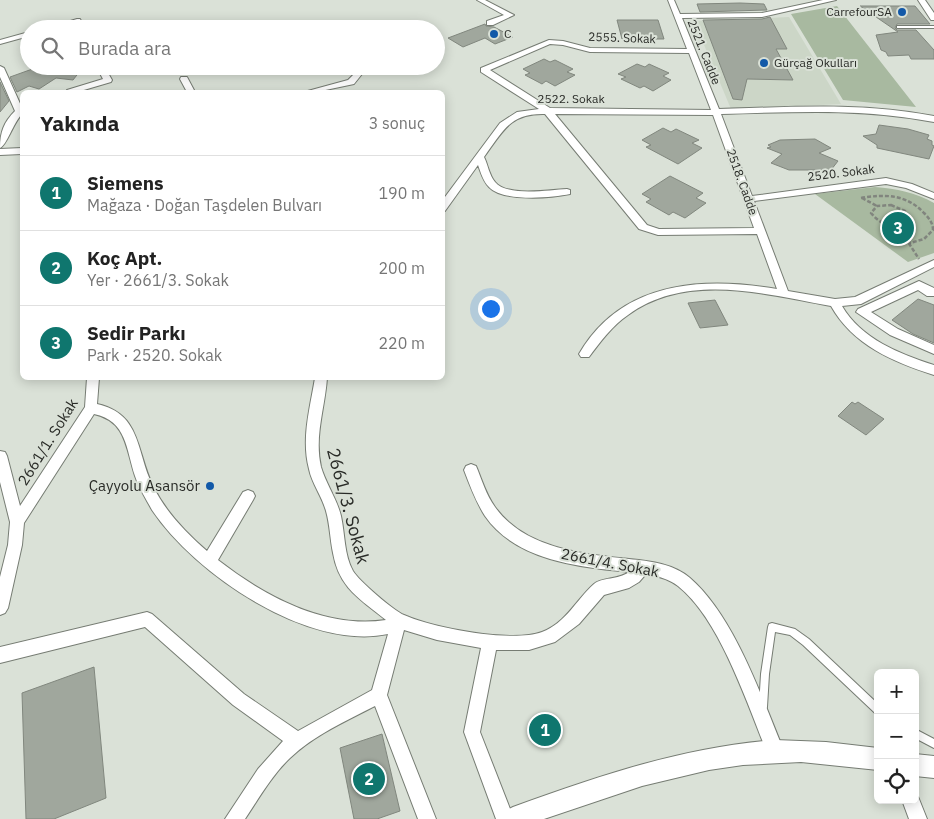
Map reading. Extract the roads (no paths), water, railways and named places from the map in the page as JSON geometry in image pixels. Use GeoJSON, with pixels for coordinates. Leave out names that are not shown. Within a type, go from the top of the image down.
{"type":"FeatureCollection","features":[{"type":"Feature","properties":{"kind":"street"},"geometry":{"type":"LineString","coordinates":[[480,0],[510,15],[490,23]]}},
{"type":"Feature","properties":{"kind":"street","name":"2521. Cadde"},"geometry":{"type":"LineString","coordinates":[[671,0],[716,112]]}},
{"type":"Feature","properties":{"kind":"street"},"geometry":{"type":"LineString","coordinates":[[678,16],[762,15],[833,0]]}},
{"type":"Feature","properties":{"kind":"street"},"geometry":{"type":"LineString","coordinates":[[924,3],[934,6]]}},
{"type":"Feature","properties":{"kind":"street"},"geometry":{"type":"LineString","coordinates":[[924,3],[934,18]]}},
{"type":"Feature","properties":{"kind":"street"},"geometry":{"type":"LineString","coordinates":[[0,42],[20,36]]}},
{"type":"Feature","properties":{"kind":"street","name":"2555. Sokak"},"geometry":{"type":"LineString","coordinates":[[548,111],[503,84],[484,70],[543,43],[552,42],[590,50],[692,51]]}},
{"type":"Feature","properties":{"kind":"street"},"geometry":{"type":"LineString","coordinates":[[0,68],[20,109]]}},
{"type":"Feature","properties":{"kind":"street"},"geometry":{"type":"LineString","coordinates":[[76,90],[108,80],[105,75]]}},
{"type":"Feature","properties":{"kind":"street"},"geometry":{"type":"LineString","coordinates":[[321,90],[351,82],[357,75]]}},
{"type":"Feature","properties":{"kind":"street"},"geometry":{"type":"LineString","coordinates":[[184,79],[189,90]]}},
{"type":"Feature","properties":{"kind":"street"},"geometry":{"type":"LineString","coordinates":[[716,112],[869,108],[892,110],[934,119]]}},
{"type":"Feature","properties":{"kind":"street"},"geometry":{"type":"LineString","coordinates":[[548,111],[643,227],[658,232],[760,231]]}},
{"type":"Feature","properties":{"kind":"street"},"geometry":{"type":"LineString","coordinates":[[0,146],[9,124],[20,112]]}},
{"type":"Feature","properties":{"kind":"street","name":"2522. Sokak"},"geometry":{"type":"LineString","coordinates":[[445,205],[503,126],[512,118],[524,112],[716,112]]}},
{"type":"Feature","properties":{"kind":"street","name":"2518. Cadde"},"geometry":{"type":"LineString","coordinates":[[716,112],[784,294]]}},
{"type":"Feature","properties":{"kind":"street"},"geometry":{"type":"LineString","coordinates":[[0,152],[20,151]]}},
{"type":"Feature","properties":{"kind":"street"},"geometry":{"type":"LineString","coordinates":[[480,157],[490,181],[498,190],[519,194],[567,192]]}},
{"type":"Feature","properties":{"kind":"street","name":"2520. Sokak"},"geometry":{"type":"LineString","coordinates":[[748,199],[886,181],[909,186],[934,196]]}},
{"type":"Feature","properties":{"kind":"street"},"geometry":{"type":"LineString","coordinates":[[585,354],[599,335],[625,311],[663,293],[683,289],[724,287],[758,289],[835,303],[857,301],[929,265]]}},
{"type":"Feature","properties":{"kind":"street"},"geometry":{"type":"LineString","coordinates":[[934,292],[931,293],[919,285],[862,312],[894,332],[934,350]]}},
{"type":"Feature","properties":{"kind":"street"},"geometry":{"type":"LineString","coordinates":[[835,303],[847,322],[874,343],[902,358],[934,370]]}},
{"type":"Feature","properties":{"kind":"street","name":"2661/1. Sokak"},"geometry":{"type":"LineString","coordinates":[[0,608],[15,545],[17,522],[91,408],[93,380]]}},
{"type":"Feature","properties":{"kind":"street","name":"2661/3. Sokak"},"geometry":{"type":"LineString","coordinates":[[321,380],[312,454],[317,477],[334,512],[343,565],[349,577],[357,586],[389,611],[399,622]]}},
{"type":"Feature","properties":{"kind":"street"},"geometry":{"type":"LineString","coordinates":[[91,408],[109,411],[118,416],[129,433],[140,471],[155,502],[168,521],[209,562],[262,598],[309,618],[354,629],[372,629],[399,622],[431,632],[490,642],[541,640],[573,618],[600,588],[623,586],[636,576],[643,567]]}},
{"type":"Feature","properties":{"kind":"street"},"geometry":{"type":"LineString","coordinates":[[0,456],[6,492],[17,522]]}},
{"type":"Feature","properties":{"kind":"street","name":"2661/4. Sokak"},"geometry":{"type":"LineString","coordinates":[[471,470],[479,492],[493,516],[505,528],[521,539],[540,548],[585,560],[643,567],[663,572],[682,580],[698,595],[710,612],[732,652],[775,751]]}},
{"type":"Feature","properties":{"kind":"street"},"geometry":{"type":"LineString","coordinates":[[209,562],[248,496]]}},
{"type":"Feature","properties":{"kind":"street"},"geometry":{"type":"LineString","coordinates":[[0,655],[147,619],[252,711],[299,741]]}},
{"type":"Feature","properties":{"kind":"street"},"geometry":{"type":"LineString","coordinates":[[399,622],[378,694],[428,819]]}},
{"type":"Feature","properties":{"kind":"street"},"geometry":{"type":"LineString","coordinates":[[490,642],[472,732],[504,819]]}},
{"type":"Feature","properties":{"kind":"street"},"geometry":{"type":"LineString","coordinates":[[234,819],[276,760],[299,741],[378,694]]}},
{"type":"Feature","properties":{"kind":"street"},"geometry":{"type":"LineString","coordinates":[[513,819],[602,788],[720,757],[775,751],[808,752],[874,759]]}},
{"type":"Feature","properties":{"kind":"street"},"geometry":{"type":"LineString","coordinates":[[919,765],[934,767]]}},
{"type":"Feature","properties":{"kind":"street"},"geometry":{"type":"LineString","coordinates":[[912,804],[918,819]]}},
{"type":"Feature","properties":{"kind":"lane"},"geometry":{"type":"LineString","coordinates":[[898,27],[934,28]]}},
{"type":"Feature","properties":{"kind":"lane"},"geometry":{"type":"LineString","coordinates":[[762,723],[765,674],[772,627],[792,632],[806,642],[874,706]]}},
{"type":"Feature","properties":{"kind":"lane"},"geometry":{"type":"LineString","coordinates":[[919,735],[934,744]]}},
{"type":"Feature","properties":{"kind":"place","name":"CarrefourSA"},"geometry":{"type":"Point","coordinates":[902,12]}},
{"type":"Feature","properties":{"kind":"place","name":"C"},"geometry":{"type":"Point","coordinates":[494,34]}},
{"type":"Feature","properties":{"kind":"place","name":"Gürçağ Okulları"},"geometry":{"type":"Point","coordinates":[764,63]}},
{"type":"Feature","properties":{"kind":"place","name":"Sedir Parkı"},"geometry":{"type":"Point","coordinates":[898,228]}},
{"type":"Feature","properties":{"kind":"place","name":"Çayyolu Asansör"},"geometry":{"type":"Point","coordinates":[210,486]}},
{"type":"Feature","properties":{"kind":"place","name":"Siemens"},"geometry":{"type":"Point","coordinates":[545,730]}},
{"type":"Feature","properties":{"kind":"place","name":"Koç Apt."},"geometry":{"type":"Point","coordinates":[369,779]}}]}
